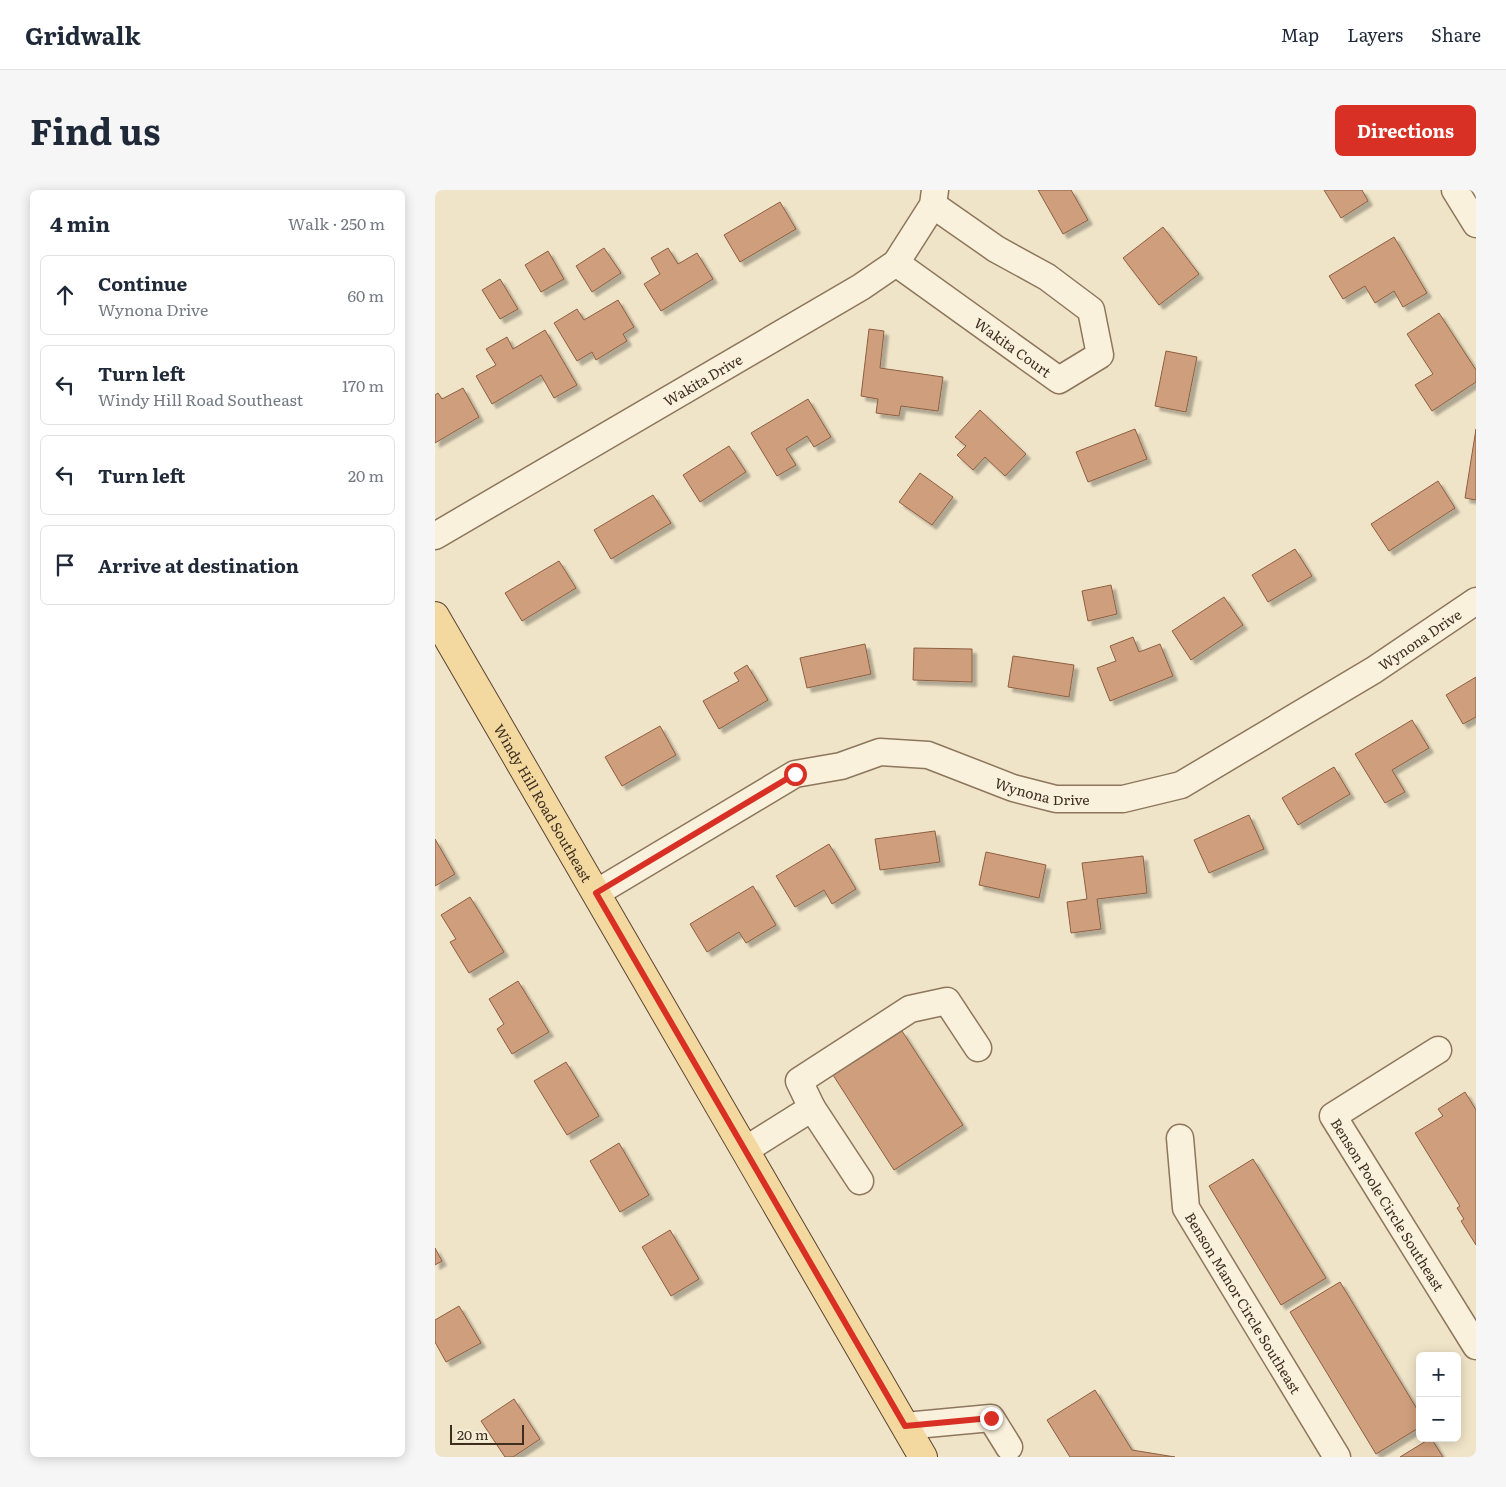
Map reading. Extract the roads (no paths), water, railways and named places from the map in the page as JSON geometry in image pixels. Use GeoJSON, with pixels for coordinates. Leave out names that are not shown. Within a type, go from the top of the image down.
{"type":"FeatureCollection","features":[{"type":"Feature","properties":{"kind":"main road","name":"Windy Hill Road Southeast"},"geometry":{"type":"LineString","coordinates":[[435,616],[923,1457]]}},
{"type":"Feature","properties":{"kind":"street"},"geometry":{"type":"LineString","coordinates":[[1455,190],[1476,224]]}},
{"type":"Feature","properties":{"kind":"street","name":"Wakita Court"},"geometry":{"type":"LineString","coordinates":[[896,263],[1059,380],[1100,356],[1091,310],[1047,276],[996,249],[934,198]]}},
{"type":"Feature","properties":{"kind":"street","name":"Wakita Drive"},"geometry":{"type":"LineString","coordinates":[[435,536],[861,288],[896,263],[934,198]]}},
{"type":"Feature","properties":{"kind":"street","name":"Wynona Drive"},"geometry":{"type":"LineString","coordinates":[[596,893],[795,774],[841,766],[880,752],[928,755],[1013,788],[1056,799],[1123,799],[1181,785],[1374,670],[1476,601]]}},
{"type":"Feature","properties":{"kind":"street"},"geometry":{"type":"LineString","coordinates":[[860,1181],[811,1108],[799,1081],[910,1009],[947,1001],[978,1048]]}},
{"type":"Feature","properties":{"kind":"street","name":"Benson Poole Circle Southeast"},"geometry":{"type":"LineString","coordinates":[[1438,1050],[1333,1116],[1476,1346]]}},
{"type":"Feature","properties":{"kind":"street"},"geometry":{"type":"LineString","coordinates":[[745,1150],[811,1108]]}},
{"type":"Feature","properties":{"kind":"street","name":"Benson Manor Circle Southeast"},"geometry":{"type":"LineString","coordinates":[[1180,1138],[1186,1208],[1337,1457]]}},
{"type":"Feature","properties":{"kind":"street"},"geometry":{"type":"LineString","coordinates":[[905,1426],[991,1418],[1009,1447]]}}]}
